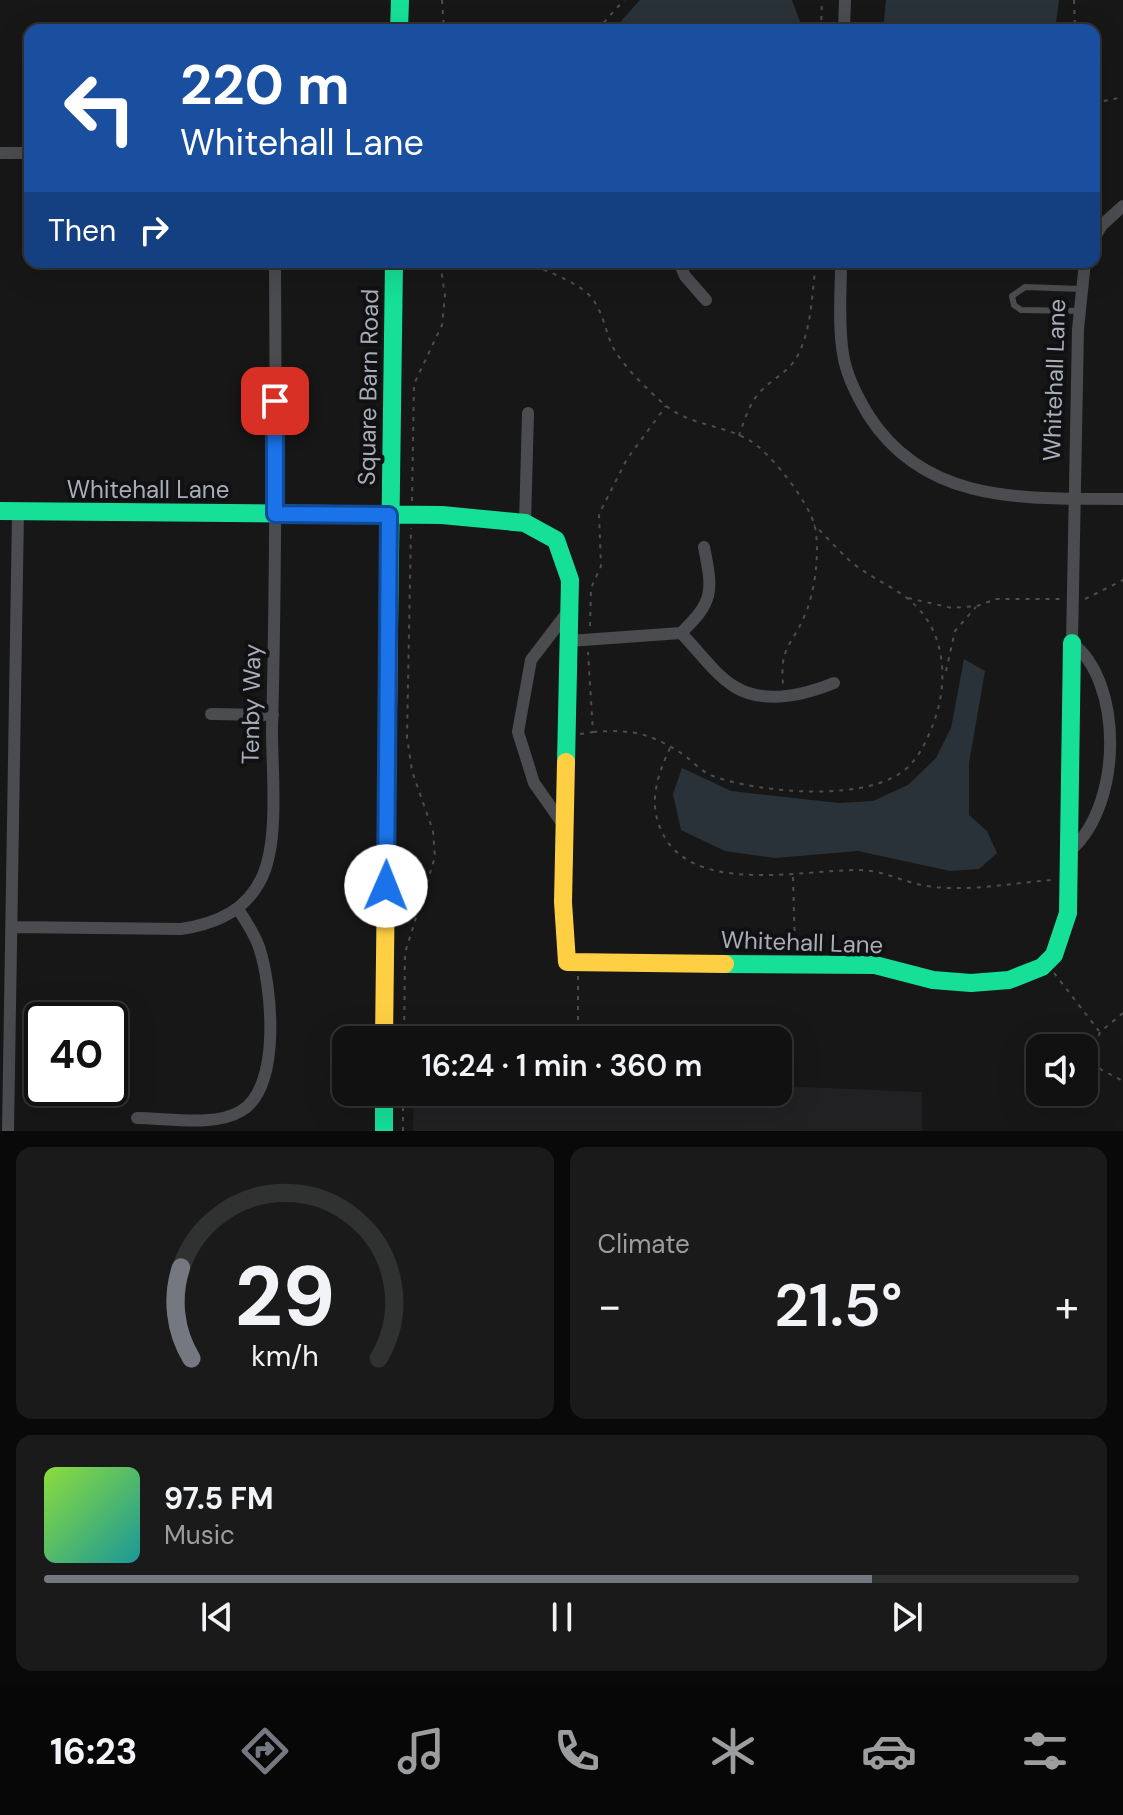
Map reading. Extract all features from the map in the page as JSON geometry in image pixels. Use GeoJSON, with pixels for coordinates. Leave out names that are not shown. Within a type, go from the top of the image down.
{"type":"FeatureCollection","features":[{"type":"Feature","properties":{"kind":"street"},"geometry":{"type":"LineString","coordinates":[[399,24],[400,0]]}},
{"type":"Feature","properties":{"kind":"street"},"geometry":{"type":"LineString","coordinates":[[844,24],[845,0]]}},
{"type":"Feature","properties":{"kind":"street"},"geometry":{"type":"LineString","coordinates":[[0,153],[24,153]]}},
{"type":"Feature","properties":{"kind":"street"},"geometry":{"type":"LineString","coordinates":[[1100,228],[1123,206]]}},
{"type":"Feature","properties":{"kind":"street","name":"Tenby Way"},"geometry":{"type":"LineString","coordinates":[[13,927],[181,929],[203,926],[238,909],[257,886],[268,857],[273,715],[275,268]]}},
{"type":"Feature","properties":{"kind":"street","name":"Square Barn Road"},"geometry":{"type":"LineString","coordinates":[[384,1026],[394,268]]}},
{"type":"Feature","properties":{"kind":"street"},"geometry":{"type":"LineString","coordinates":[[682,268],[706,300]]}},
{"type":"Feature","properties":{"kind":"street"},"geometry":{"type":"LineString","coordinates":[[841,268],[843,356],[863,407],[895,449],[940,479],[961,487],[1017,497],[1123,499]]}},
{"type":"Feature","properties":{"kind":"street","name":"Whitehall Lane"},"geometry":{"type":"LineString","coordinates":[[9,512],[412,515],[525,523],[556,540],[570,580],[563,902],[567,962],[875,965],[914,977],[971,981],[1024,976],[1046,963],[1059,946],[1064,931],[1069,878],[1074,498],[1079,311],[1084,268]]}},
{"type":"Feature","properties":{"kind":"street"},"geometry":{"type":"LineString","coordinates":[[525,523],[528,413]]}},
{"type":"Feature","properties":{"kind":"street"},"geometry":{"type":"LineString","coordinates":[[8,1131],[14,699],[9,512]]}},
{"type":"Feature","properties":{"kind":"street"},"geometry":{"type":"LineString","coordinates":[[569,641],[681,633],[705,609],[711,580],[704,547]]}},
{"type":"Feature","properties":{"kind":"street"},"geometry":{"type":"LineString","coordinates":[[565,827],[534,783],[518,732],[531,660],[570,609]]}},
{"type":"Feature","properties":{"kind":"street"},"geometry":{"type":"LineString","coordinates":[[681,633],[735,687],[784,696],[810,692],[834,683]]}},
{"type":"Feature","properties":{"kind":"street"},"geometry":{"type":"LineString","coordinates":[[1071,850],[1090,835],[1105,811],[1118,766],[1119,746],[1111,692],[1089,653],[1072,643]]}},
{"type":"Feature","properties":{"kind":"street"},"geometry":{"type":"LineString","coordinates":[[0,699],[14,699]]}},
{"type":"Feature","properties":{"kind":"street"},"geometry":{"type":"LineString","coordinates":[[211,714],[273,715]]}},
{"type":"Feature","properties":{"kind":"street"},"geometry":{"type":"LineString","coordinates":[[137,1118],[233,1115],[248,1106],[260,1091],[268,1060],[268,979],[255,936],[238,909]]}},
{"type":"Feature","properties":{"kind":"street"},"geometry":{"type":"LineString","coordinates":[[384,1106],[384,1131]]}},
{"type":"Feature","properties":{"kind":"lane"},"geometry":{"type":"LineString","coordinates":[[1079,311],[1021,310],[1014,305],[1012,296],[1025,287],[1081,289]]}},
{"type":"Feature","properties":{"kind":"path"},"geometry":{"type":"LineString","coordinates":[[442,0],[444,24]]}},
{"type":"Feature","properties":{"kind":"path"},"geometry":{"type":"LineString","coordinates":[[602,24],[624,0]]}},
{"type":"Feature","properties":{"kind":"path"},"geometry":{"type":"LineString","coordinates":[[821,24],[822,0]]}},
{"type":"Feature","properties":{"kind":"path"},"geometry":{"type":"LineString","coordinates":[[1074,0],[1075,24]]}},
{"type":"Feature","properties":{"kind":"path"},"geometry":{"type":"LineString","coordinates":[[1100,102],[1123,97]]}},
{"type":"Feature","properties":{"kind":"path"},"geometry":{"type":"LineString","coordinates":[[404,1026],[405,953],[435,857],[433,831],[412,771],[407,737],[412,399],[414,384],[442,325],[445,296],[441,268]]}},
{"type":"Feature","properties":{"kind":"path"},"geometry":{"type":"LineString","coordinates":[[537,268],[589,295],[615,350],[666,406],[686,418],[750,440],[773,461],[814,525],[849,560],[907,597],[937,607],[977,606],[996,599],[1072,599],[1095,597],[1123,580]]}},
{"type":"Feature","properties":{"kind":"path"},"geometry":{"type":"LineString","coordinates":[[739,436],[759,393],[789,368],[799,353],[808,324],[815,268]]}},
{"type":"Feature","properties":{"kind":"path"},"geometry":{"type":"LineString","coordinates":[[593,732],[591,588],[602,558],[599,514],[627,459],[666,406]]}},
{"type":"Feature","properties":{"kind":"path"},"geometry":{"type":"LineString","coordinates":[[784,696],[781,658],[805,617],[813,585],[814,525]]}},
{"type":"Feature","properties":{"kind":"path"},"geometry":{"type":"LineString","coordinates":[[907,597],[927,623],[942,654],[945,675]]}},
{"type":"Feature","properties":{"kind":"path"},"geometry":{"type":"LineString","coordinates":[[567,737],[623,730],[646,733],[711,775],[743,784],[832,791],[875,785],[906,769],[924,746],[936,717],[950,643],[977,606]]}},
{"type":"Feature","properties":{"kind":"path"},"geometry":{"type":"LineString","coordinates":[[670,747],[658,774],[655,816],[663,837],[677,854],[695,866],[726,872],[793,876],[860,870],[900,876],[918,884],[961,886],[1069,878]]}},
{"type":"Feature","properties":{"kind":"path"},"geometry":{"type":"LineString","coordinates":[[793,876],[795,964]]}},
{"type":"Feature","properties":{"kind":"path"},"geometry":{"type":"LineString","coordinates":[[578,962],[578,1026]]}},
{"type":"Feature","properties":{"kind":"path"},"geometry":{"type":"LineString","coordinates":[[1046,963],[1100,1032]]}},
{"type":"Feature","properties":{"kind":"path"},"geometry":{"type":"LineString","coordinates":[[1123,1013],[1100,1032],[1092,1055],[1098,1068],[1123,1081]]}},
{"type":"Feature","properties":{"kind":"path"},"geometry":{"type":"LineString","coordinates":[[403,1106],[403,1131]]}},
{"type":"Feature","properties":{"kind":"shaded area"},"geometry":{"type":"Polygon","coordinates":[[[640,0],[792,0],[801,24],[618,24],[640,0]]]}},
{"type":"Feature","properties":{"kind":"shaded area"},"geometry":{"type":"Polygon","coordinates":[[[886,0],[1059,0],[1056,24],[884,24],[886,0]]]}},
{"type":"Feature","properties":{"kind":"shaded area"},"geometry":{"type":"Polygon","coordinates":[[[964,659],[985,671],[969,763],[969,815],[987,831],[997,853],[979,869],[950,871],[858,851],[775,858],[725,851],[681,830],[673,794],[682,768],[731,791],[839,803],[873,801],[908,785],[936,758],[951,728],[964,659]]]}},
{"type":"Feature","properties":{"kind":"shaded area"},"geometry":{"type":"Polygon","coordinates":[[[792,1087],[922,1092],[922,1131],[413,1131],[414,1106],[792,1106],[792,1087]]]}},
{"type":"Feature","properties":{"kind":"traffic: fast"},"geometry":{"type":"LineString","coordinates":[[399,24],[400,0]]}},
{"type":"Feature","properties":{"kind":"traffic: fast"},"geometry":{"type":"LineString","coordinates":[[389,630],[394,268]]}},
{"type":"Feature","properties":{"kind":"traffic: fast"},"geometry":{"type":"LineString","coordinates":[[0,511],[442,515],[525,523],[556,540],[570,580],[566,762]]}},
{"type":"Feature","properties":{"kind":"traffic: fast"},"geometry":{"type":"LineString","coordinates":[[725,964],[875,965],[933,980],[971,983],[1009,980],[1042,967],[1054,955],[1068,913],[1072,643]]}},
{"type":"Feature","properties":{"kind":"traffic: fast"},"geometry":{"type":"LineString","coordinates":[[384,1106],[384,1131]]}},
{"type":"Feature","properties":{"kind":"traffic: slow"},"geometry":{"type":"LineString","coordinates":[[384,1026],[389,630]]}},
{"type":"Feature","properties":{"kind":"traffic: slow"},"geometry":{"type":"LineString","coordinates":[[566,762],[563,902],[567,962],[725,964]]}},
{"type":"Feature","properties":{"kind":"route"},"geometry":{"type":"LineString","coordinates":[[275,401],[275,514],[389,515],[386,886]]}}]}
